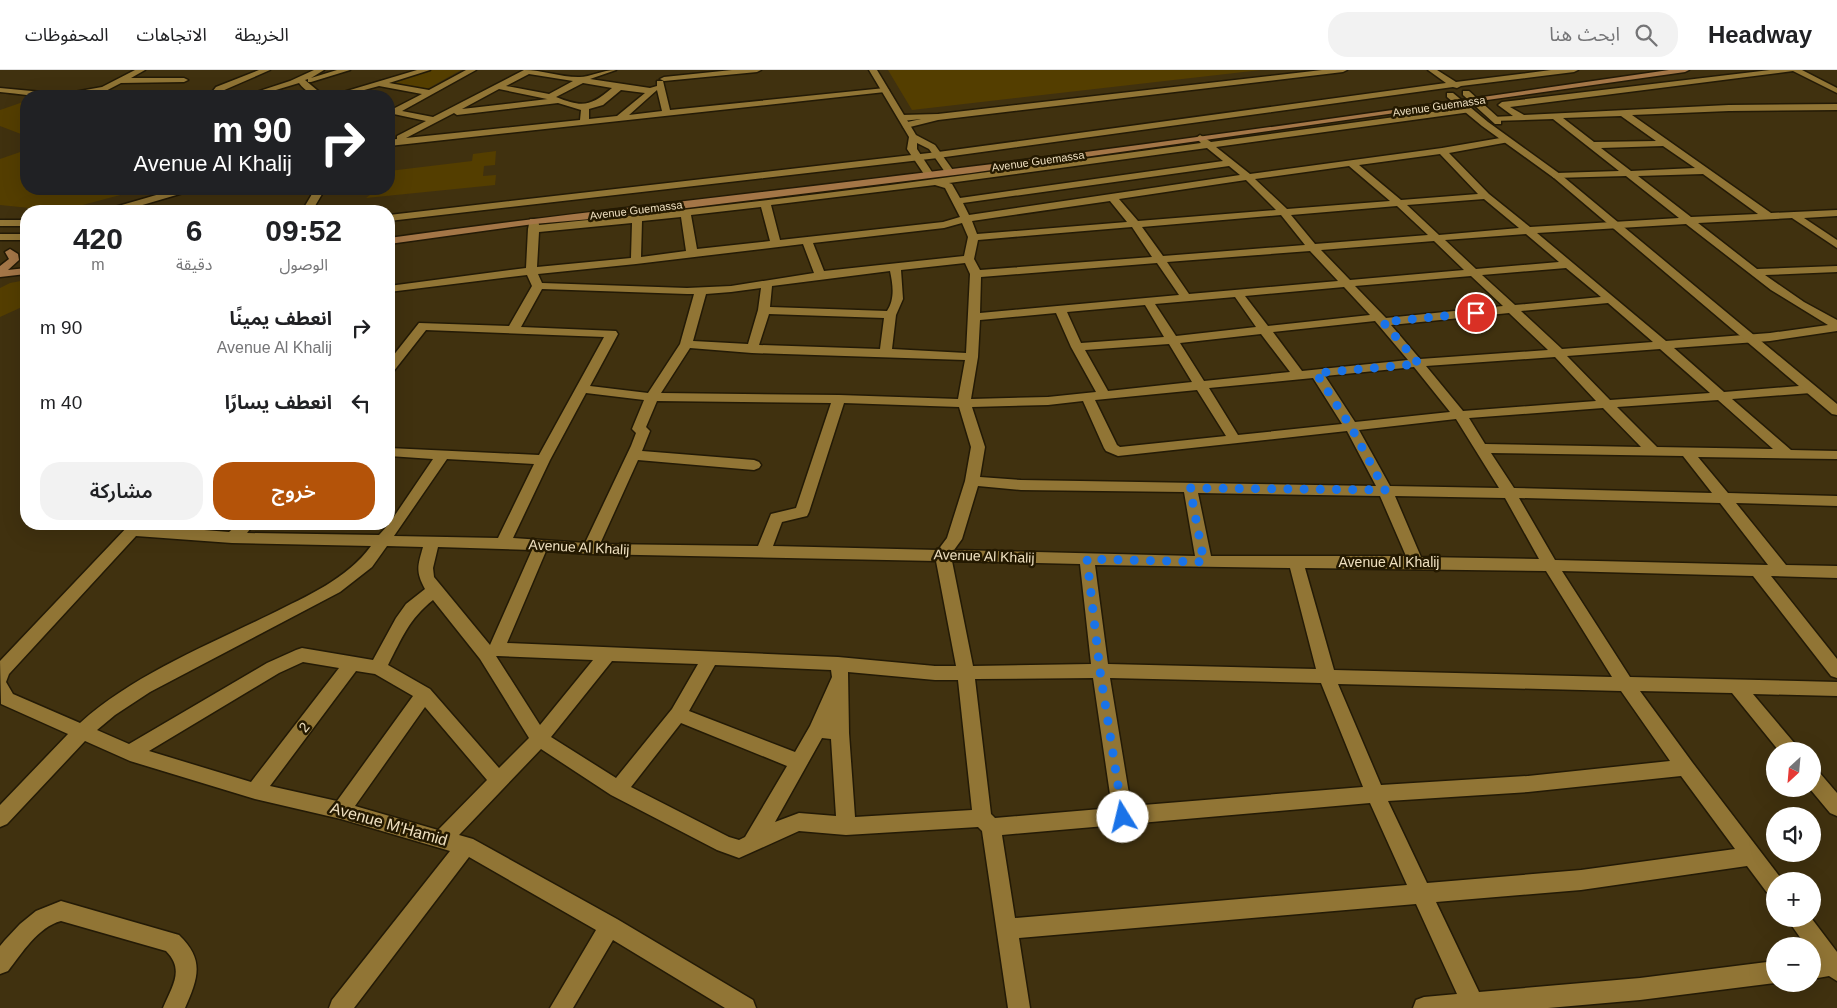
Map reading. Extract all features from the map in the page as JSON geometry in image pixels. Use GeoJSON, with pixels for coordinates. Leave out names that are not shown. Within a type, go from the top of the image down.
{"type":"FeatureCollection","features":[{"type":"Feature","properties":{"kind":"main road","name":"Avenue Guemassa"},"geometry":{"type":"LineString","coordinates":[[949,176],[1450,95],[1629,70]]}},
{"type":"Feature","properties":{"kind":"main road","name":"Avenue Guemassa"},"geometry":{"type":"LineString","coordinates":[[396,229],[929,175],[949,176],[1200,138],[1685,70]]}},
{"type":"Feature","properties":{"kind":"main road","name":"Avenue Guemassa"},"geometry":{"type":"LineString","coordinates":[[395,240],[534,225],[929,175]]}},
{"type":"Feature","properties":{"kind":"main road"},"geometry":{"type":"LineString","coordinates":[[5,251],[20,252]]}},
{"type":"Feature","properties":{"kind":"main road"},"geometry":{"type":"LineString","coordinates":[[0,273],[14,260],[13,254],[5,251]]}},
{"type":"Feature","properties":{"kind":"main road"},"geometry":{"type":"LineString","coordinates":[[0,273],[20,271]]}},
{"type":"Feature","properties":{"kind":"street"},"geometry":{"type":"LineString","coordinates":[[96,90],[141,70]]}},
{"type":"Feature","properties":{"kind":"street"},"geometry":{"type":"LineString","coordinates":[[218,90],[266,70]]}},
{"type":"Feature","properties":{"kind":"street"},"geometry":{"type":"LineString","coordinates":[[269,90],[293,83],[320,70]]}},
{"type":"Feature","properties":{"kind":"street"},"geometry":{"type":"LineString","coordinates":[[293,83],[346,70]]}},
{"type":"Feature","properties":{"kind":"street"},"geometry":{"type":"LineString","coordinates":[[354,90],[426,70]]}},
{"type":"Feature","properties":{"kind":"street"},"geometry":{"type":"LineString","coordinates":[[395,111],[472,70]]}},
{"type":"Feature","properties":{"kind":"street"},"geometry":{"type":"LineString","coordinates":[[395,138],[403,140],[433,121],[529,70],[651,91]]}},
{"type":"Feature","properties":{"kind":"street"},"geometry":{"type":"LineString","coordinates":[[452,111],[464,112],[554,99],[581,80],[612,70]]}},
{"type":"Feature","properties":{"kind":"street"},"geometry":{"type":"LineString","coordinates":[[619,118],[674,70]]}},
{"type":"Feature","properties":{"kind":"street"},"geometry":{"type":"LineString","coordinates":[[662,81],[757,70]]}},
{"type":"Feature","properties":{"kind":"street"},"geometry":{"type":"LineString","coordinates":[[873,70],[913,137],[932,147],[938,155],[949,176],[973,236],[969,259],[976,274],[972,357],[964,403],[978,447],[972,481],[954,539],[943,555],[966,673],[987,823],[1008,929],[1019,1008]]}},
{"type":"Feature","properties":{"kind":"street"},"geometry":{"type":"LineString","coordinates":[[904,122],[1343,70]]}},
{"type":"Feature","properties":{"kind":"street"},"geometry":{"type":"LineString","coordinates":[[1432,70],[1450,95],[1459,103],[1506,140],[1529,154],[1557,176],[1837,411]]}},
{"type":"Feature","properties":{"kind":"street"},"geometry":{"type":"LineString","coordinates":[[395,217],[938,155],[1442,82],[1455,84],[1574,70]]}},
{"type":"Feature","properties":{"kind":"street"},"geometry":{"type":"LineString","coordinates":[[1523,118],[1502,105],[1790,70]]}},
{"type":"Feature","properties":{"kind":"street"},"geometry":{"type":"LineString","coordinates":[[1796,70],[1837,91]]}},
{"type":"Feature","properties":{"kind":"street"},"geometry":{"type":"LineString","coordinates":[[119,81],[184,80]]}},
{"type":"Feature","properties":{"kind":"street"},"geometry":{"type":"LineString","coordinates":[[662,81],[668,114]]}},
{"type":"Feature","properties":{"kind":"street"},"geometry":{"type":"LineString","coordinates":[[302,82],[310,90]]}},
{"type":"Feature","properties":{"kind":"street"},"geometry":{"type":"LineString","coordinates":[[378,83],[431,93]]}},
{"type":"Feature","properties":{"kind":"street"},"geometry":{"type":"LineString","coordinates":[[1455,84],[1517,139],[1529,154]]}},
{"type":"Feature","properties":{"kind":"street"},"geometry":{"type":"LineString","coordinates":[[499,87],[554,99],[583,108],[600,103],[619,87]]}},
{"type":"Feature","properties":{"kind":"street"},"geometry":{"type":"LineString","coordinates":[[0,90],[20,91]]}},
{"type":"Feature","properties":{"kind":"street"},"geometry":{"type":"LineString","coordinates":[[395,142],[885,90]]}},
{"type":"Feature","properties":{"kind":"street"},"geometry":{"type":"LineString","coordinates":[[0,96],[16,91]]}},
{"type":"Feature","properties":{"kind":"street"},"geometry":{"type":"LineString","coordinates":[[1495,119],[1729,108],[1837,107]]}},
{"type":"Feature","properties":{"kind":"street"},"geometry":{"type":"LineString","coordinates":[[583,108],[584,121]]}},
{"type":"Feature","properties":{"kind":"street"},"geometry":{"type":"LineString","coordinates":[[538,286],[531,271],[534,225],[637,219],[765,202],[929,175],[949,176],[1209,145],[1468,110]]}},
{"type":"Feature","properties":{"kind":"street"},"geometry":{"type":"LineString","coordinates":[[395,113],[433,121],[439,125],[438,138]]}},
{"type":"Feature","properties":{"kind":"street"},"geometry":{"type":"LineString","coordinates":[[1623,113],[1768,216]]}},
{"type":"Feature","properties":{"kind":"street"},"geometry":{"type":"LineString","coordinates":[[1556,117],[1758,272],[1775,288],[1837,326]]}},
{"type":"Feature","properties":{"kind":"street"},"geometry":{"type":"LineString","coordinates":[[913,137],[912,149],[929,175]]}},
{"type":"Feature","properties":{"kind":"street"},"geometry":{"type":"LineString","coordinates":[[1200,138],[1248,177],[1283,211],[1313,248],[1381,319],[1460,416],[1482,448],[1550,565],[1625,683],[1685,768],[1766,875]]}},
{"type":"Feature","properties":{"kind":"street"},"geometry":{"type":"LineString","coordinates":[[395,288],[531,271],[636,261],[776,243],[944,225],[966,219],[1248,177],[1442,151],[1506,140]]}},
{"type":"Feature","properties":{"kind":"street"},"geometry":{"type":"LineString","coordinates":[[1594,145],[1664,143]]}},
{"type":"Feature","properties":{"kind":"street"},"geometry":{"type":"LineString","coordinates":[[1442,151],[1486,196],[1612,299],[1786,453]]}},
{"type":"Feature","properties":{"kind":"street"},"geometry":{"type":"LineString","coordinates":[[958,201],[1230,162]]}},
{"type":"Feature","properties":{"kind":"street"},"geometry":{"type":"LineString","coordinates":[[1351,163],[1399,203],[1514,309],[1653,451]]}},
{"type":"Feature","properties":{"kind":"street"},"geometry":{"type":"LineString","coordinates":[[1557,176],[1704,171]]}},
{"type":"Feature","properties":{"kind":"street"},"geometry":{"type":"LineString","coordinates":[[133,205],[167,195]]}},
{"type":"Feature","properties":{"kind":"street"},"geometry":{"type":"LineString","coordinates":[[973,236],[1486,196]]}},
{"type":"Feature","properties":{"kind":"street"},"geometry":{"type":"LineString","coordinates":[[1112,197],[1135,224],[1187,299]]}},
{"type":"Feature","properties":{"kind":"street"},"geometry":{"type":"LineString","coordinates":[[765,202],[776,243]]}},
{"type":"Feature","properties":{"kind":"street"},"geometry":{"type":"LineString","coordinates":[[685,212],[692,253]]}},
{"type":"Feature","properties":{"kind":"street"},"geometry":{"type":"LineString","coordinates":[[1794,214],[1837,245]]}},
{"type":"Feature","properties":{"kind":"street"},"geometry":{"type":"LineString","coordinates":[[976,274],[1614,224],[1794,214],[1837,214]]}},
{"type":"Feature","properties":{"kind":"street"},"geometry":{"type":"LineString","coordinates":[[636,261],[637,219]]}},
{"type":"Feature","properties":{"kind":"street"},"geometry":{"type":"LineString","coordinates":[[0,224],[20,223]]}},
{"type":"Feature","properties":{"kind":"street"},"geometry":{"type":"LineString","coordinates":[[3,237],[20,237]]}},
{"type":"Feature","properties":{"kind":"street"},"geometry":{"type":"LineString","coordinates":[[807,240],[820,275]]}},
{"type":"Feature","properties":{"kind":"street"},"geometry":{"type":"LineString","coordinates":[[538,286],[731,289],[820,275],[969,259]]}},
{"type":"Feature","properties":{"kind":"street"},"geometry":{"type":"LineString","coordinates":[[974,317],[1061,311],[1347,283],[1569,264]]}},
{"type":"Feature","properties":{"kind":"street"},"geometry":{"type":"LineString","coordinates":[[886,352],[890,315],[894,311],[899,288],[895,268]]}},
{"type":"Feature","properties":{"kind":"street"},"geometry":{"type":"LineString","coordinates":[[1758,272],[1837,269]]}},
{"type":"Feature","properties":{"kind":"street"},"geometry":{"type":"LineString","coordinates":[[752,349],[764,310],[767,284]]}},
{"type":"Feature","properties":{"kind":"street"},"geometry":{"type":"LineString","coordinates":[[513,330],[538,286]]}},
{"type":"Feature","properties":{"kind":"street"},"geometry":{"type":"LineString","coordinates":[[590,549],[597,530],[634,455],[643,431],[639,429],[652,397],[686,344],[701,290]]}},
{"type":"Feature","properties":{"kind":"street"},"geometry":{"type":"LineString","coordinates":[[1238,294],[1298,375]]}},
{"type":"Feature","properties":{"kind":"street"},"geometry":{"type":"LineString","coordinates":[[1077,347],[1172,340],[1264,329],[1514,309],[1612,299]]}},
{"type":"Feature","properties":{"kind":"street"},"geometry":{"type":"LineString","coordinates":[[1149,303],[1203,386],[1235,440]]}},
{"type":"Feature","properties":{"kind":"street"},"geometry":{"type":"LineString","coordinates":[[764,310],[890,315]]}},
{"type":"Feature","properties":{"kind":"street"},"geometry":{"type":"LineString","coordinates":[[1061,311],[1077,347],[1104,396]]}},
{"type":"Feature","properties":{"kind":"street"},"geometry":{"type":"LineString","coordinates":[[395,361],[423,326],[612,334],[581,389],[503,543]]}},
{"type":"Feature","properties":{"kind":"street"},"geometry":{"type":"LineString","coordinates":[[581,389],[652,397],[839,399],[964,403],[1048,401],[1316,373],[1750,339],[1820,331],[1837,326]]}},
{"type":"Feature","properties":{"kind":"street"},"geometry":{"type":"LineString","coordinates":[[1820,331],[1837,341]]}},
{"type":"Feature","properties":{"kind":"street"},"geometry":{"type":"LineString","coordinates":[[686,344],[752,349],[886,352],[972,357]]}},
{"type":"Feature","properties":{"kind":"street"},"geometry":{"type":"LineString","coordinates":[[1316,373],[1351,427],[1385,490],[1416,562]]}},
{"type":"Feature","properties":{"kind":"street"},"geometry":{"type":"LineString","coordinates":[[1087,397],[1114,452],[1123,452],[1460,416],[1811,389]]}},
{"type":"Feature","properties":{"kind":"street"},"geometry":{"type":"LineString","coordinates":[[763,551],[776,518],[802,512],[839,399]]}},
{"type":"Feature","properties":{"kind":"street"},"geometry":{"type":"LineString","coordinates":[[1482,448],[1837,455]]}},
{"type":"Feature","properties":{"kind":"street"},"geometry":{"type":"LineString","coordinates":[[395,452],[544,460]]}},
{"type":"Feature","properties":{"kind":"street"},"geometry":{"type":"LineString","coordinates":[[1687,452],[1782,571]]}},
{"type":"Feature","properties":{"kind":"street"},"geometry":{"type":"LineString","coordinates":[[395,522],[444,454]]}},
{"type":"Feature","properties":{"kind":"street"},"geometry":{"type":"LineString","coordinates":[[634,455],[754,465]]}},
{"type":"Feature","properties":{"kind":"street"},"geometry":{"type":"LineString","coordinates":[[972,481],[1021,485],[1385,490],[1837,501]]}},
{"type":"Feature","properties":{"kind":"street"},"geometry":{"type":"LineString","coordinates":[[1190,488],[1204,562]]}},
{"type":"Feature","properties":{"kind":"street"},"geometry":{"type":"LineString","coordinates":[[0,677],[1,671],[132,530]]}},
{"type":"Feature","properties":{"kind":"street","name":"Avenue Al Khalij"},"geometry":{"type":"LineString","coordinates":[[161,530],[232,538],[503,543],[590,549],[763,551],[1204,562],[1416,562],[1837,572]]}},
{"type":"Feature","properties":{"kind":"street"},"geometry":{"type":"LineString","coordinates":[[232,538],[241,530]]}},
{"type":"Feature","properties":{"kind":"street"},"geometry":{"type":"LineString","coordinates":[[0,818],[84,732],[125,699],[341,583],[367,563],[389,530]]}},
{"type":"Feature","properties":{"kind":"street"},"geometry":{"type":"LineString","coordinates":[[432,542],[425,568],[426,577],[434,590],[491,651],[539,739],[618,789],[724,844],[739,849],[799,822],[846,826],[987,823],[1123,817],[1375,794],[1528,784],[1685,768]]}},
{"type":"Feature","properties":{"kind":"street"},"geometry":{"type":"LineString","coordinates":[[491,651],[541,546]]}},
{"type":"Feature","properties":{"kind":"street"},"geometry":{"type":"LineString","coordinates":[[1087,559],[1100,671],[1123,817]]}},
{"type":"Feature","properties":{"kind":"street"},"geometry":{"type":"LineString","coordinates":[[1296,562],[1327,677],[1375,794],[1420,894],[1474,1005]]}},
{"type":"Feature","properties":{"kind":"street"},"geometry":{"type":"LineString","coordinates":[[1758,571],[1837,671]]}},
{"type":"Feature","properties":{"kind":"street"},"geometry":{"type":"LineString","coordinates":[[378,668],[402,622],[412,608],[434,590]]}},
{"type":"Feature","properties":{"kind":"street"},"geometry":{"type":"LineString","coordinates":[[491,651],[710,658],[840,671],[966,673],[1100,671],[1625,683],[1837,690]]}},
{"type":"Feature","properties":{"kind":"street"},"geometry":{"type":"LineString","coordinates":[[130,753],[273,668],[302,655],[378,668],[397,677],[424,694],[499,781]]}},
{"type":"Feature","properties":{"kind":"street"},"geometry":{"type":"LineString","coordinates":[[441,840],[539,739],[607,655]]}},
{"type":"Feature","properties":{"kind":"street"},"geometry":{"type":"LineString","coordinates":[[618,789],[678,714],[710,658]]}},
{"type":"Feature","properties":{"kind":"street","name":"2"},"geometry":{"type":"LineString","coordinates":[[255,791],[352,664]]}},
{"type":"Feature","properties":{"kind":"street"},"geometry":{"type":"LineString","coordinates":[[752,844],[817,730],[840,671]]}},
{"type":"Feature","properties":{"kind":"street"},"geometry":{"type":"LineString","coordinates":[[840,671],[840,733],[846,826]]}},
{"type":"Feature","properties":{"kind":"street"},"geometry":{"type":"LineString","coordinates":[[1736,686],[1783,742]]}},
{"type":"Feature","properties":{"kind":"street","name":"Avenue M'Hamid"},"geometry":{"type":"LineString","coordinates":[[3,693],[130,753],[200,772],[255,791],[341,810],[441,840],[466,845],[610,926],[745,1008]]}},
{"type":"Feature","properties":{"kind":"street"},"geometry":{"type":"LineString","coordinates":[[341,810],[424,694]]}},
{"type":"Feature","properties":{"kind":"street"},"geometry":{"type":"LineString","coordinates":[[678,714],[798,762]]}},
{"type":"Feature","properties":{"kind":"street"},"geometry":{"type":"LineString","coordinates":[[817,730],[840,733]]}},
{"type":"Feature","properties":{"kind":"street"},"geometry":{"type":"LineString","coordinates":[[1821,787],[1835,802]]}},
{"type":"Feature","properties":{"kind":"street"},"geometry":{"type":"LineString","coordinates":[[340,1008],[466,845]]}},
{"type":"Feature","properties":{"kind":"street"},"geometry":{"type":"LineString","coordinates":[[1008,929],[1581,880],[1751,856]]}},
{"type":"Feature","properties":{"kind":"street"},"geometry":{"type":"LineString","coordinates":[[0,963],[38,922],[52,912],[62,912],[172,942],[183,951],[188,973],[174,1008]]}},
{"type":"Feature","properties":{"kind":"street"},"geometry":{"type":"LineString","coordinates":[[561,1008],[610,926]]}},
{"type":"Feature","properties":{"kind":"street"},"geometry":{"type":"LineString","coordinates":[[1805,927],[1835,968]]}},
{"type":"Feature","properties":{"kind":"street"},"geometry":{"type":"LineString","coordinates":[[1821,968],[1835,968]]}},
{"type":"Feature","properties":{"kind":"street"},"geometry":{"type":"LineString","coordinates":[[1424,1008],[1640,989],[1766,973]]}},
{"type":"Feature","properties":{"kind":"shaded area"},"geometry":{"type":"Polygon","coordinates":[[[431,70],[461,70],[427,89],[386,82],[431,70]]]}},
{"type":"Feature","properties":{"kind":"shaded area"},"geometry":{"type":"Polygon","coordinates":[[[888,70],[1261,70],[912,110],[888,70]]]}},
{"type":"Feature","properties":{"kind":"shaded area"},"geometry":{"type":"Polygon","coordinates":[[[20,103],[20,134],[0,126],[0,110],[20,103]]]}},
{"type":"Feature","properties":{"kind":"shaded area"},"geometry":{"type":"Polygon","coordinates":[[[496,151],[495,165],[484,166],[483,176],[496,175],[495,185],[366,198],[370,195],[395,195],[395,170],[472,161],[473,154],[496,151]]]}},
{"type":"Feature","properties":{"kind":"shaded area"},"geometry":{"type":"Polygon","coordinates":[[[20,152],[20,195],[120,195],[83,205],[20,205],[20,207],[0,205],[0,159],[20,152]]]}},
{"type":"Feature","properties":{"kind":"shaded area"},"geometry":{"type":"Polygon","coordinates":[[[20,281],[20,308],[0,317],[0,288],[20,281]]]}},
{"type":"Feature","properties":{"kind":"route"},"geometry":{"type":"LineString","coordinates":[[1123,817],[1100,671],[1087,559],[1204,562],[1190,488],[1385,490],[1351,427],[1316,373],[1419,364],[1383,322],[1476,313]]}}]}
